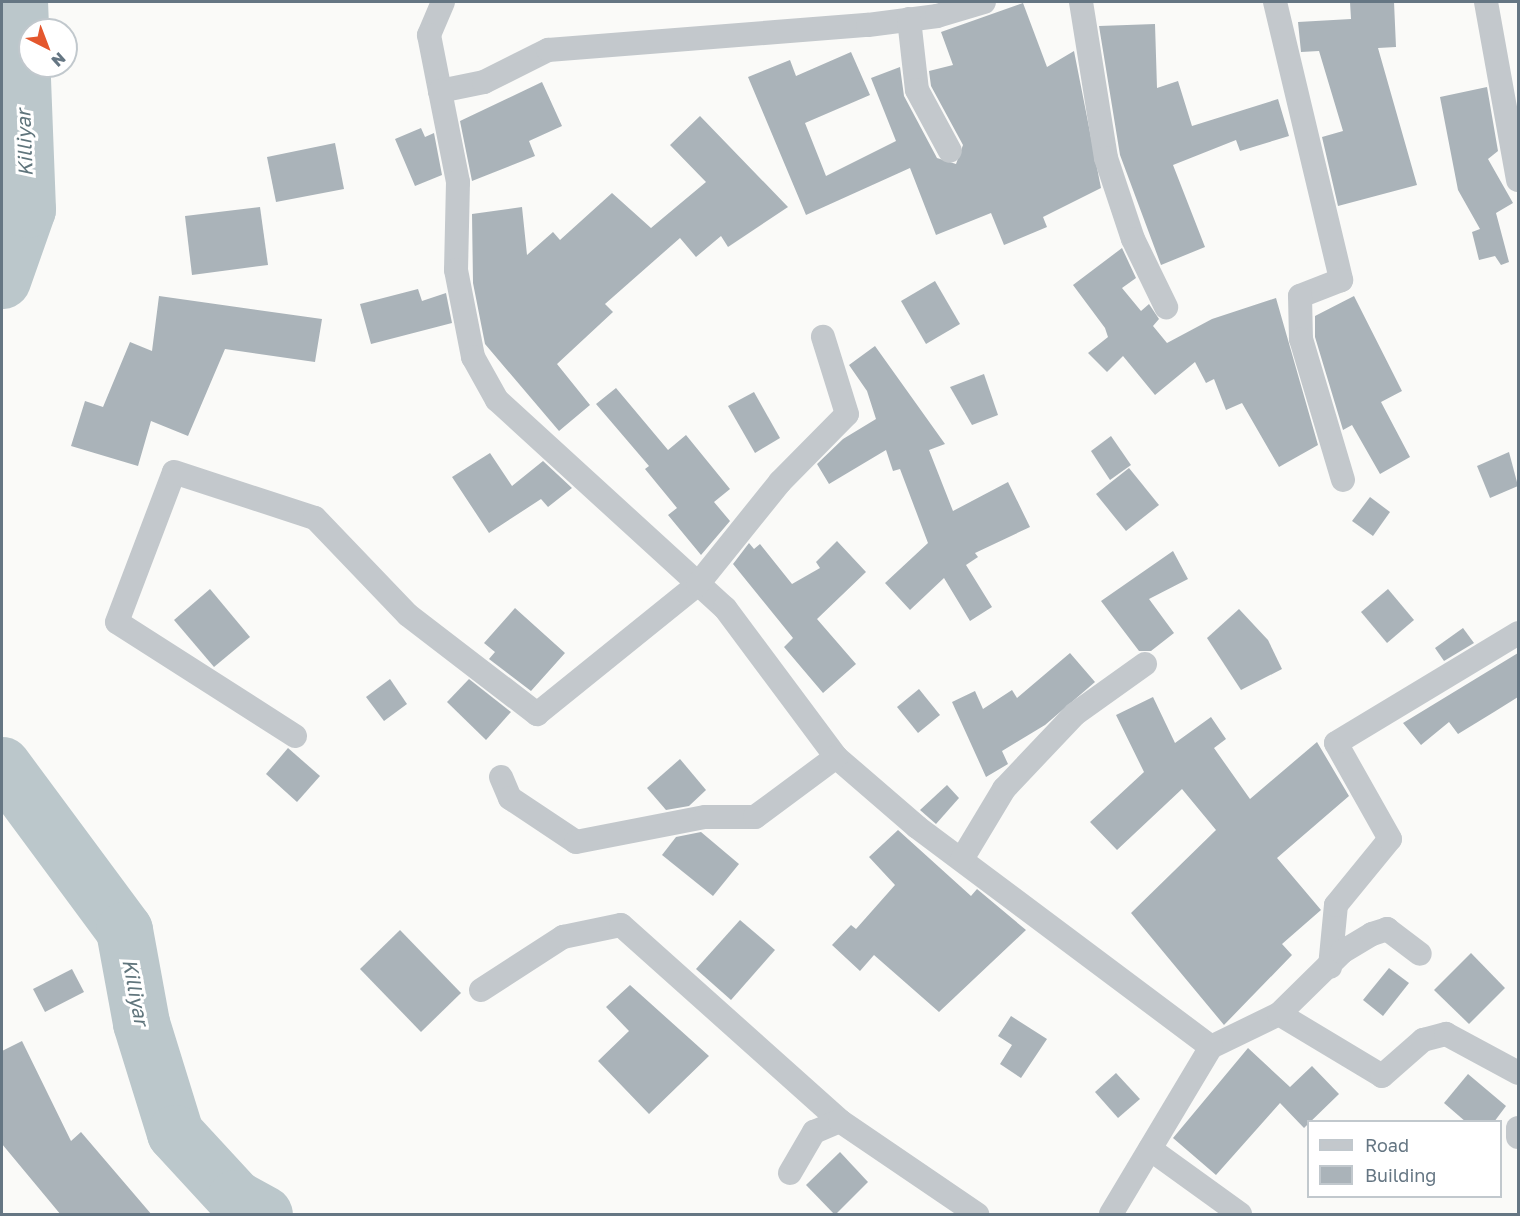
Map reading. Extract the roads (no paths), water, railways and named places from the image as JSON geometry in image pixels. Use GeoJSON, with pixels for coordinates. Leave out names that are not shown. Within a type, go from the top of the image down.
{"type":"FeatureCollection","features":[{"type":"Feature","properties":{"kind":"street"},"geometry":{"type":"LineString","coordinates":[[443,2],[429,35],[458,182],[456,270],[473,357],[497,400],[725,608],[836,757],[962,859],[1211,1047]]}},
{"type":"Feature","properties":{"kind":"street"},"geometry":{"type":"LineString","coordinates":[[440,91],[484,81],[548,51],[909,19],[984,2]]}},
{"type":"Feature","properties":{"kind":"street"},"geometry":{"type":"LineString","coordinates":[[1081,2],[1106,158],[1133,239],[1166,307]]}},
{"type":"Feature","properties":{"kind":"street"},"geometry":{"type":"LineString","coordinates":[[1275,2],[1341,279],[1300,296],[1301,339],[1342,480]]}},
{"type":"Feature","properties":{"kind":"street"},"geometry":{"type":"LineString","coordinates":[[1486,2],[1518,180]]}},
{"type":"Feature","properties":{"kind":"street"},"geometry":{"type":"LineString","coordinates":[[909,19],[917,90],[950,151]]}},
{"type":"Feature","properties":{"kind":"street"},"geometry":{"type":"LineString","coordinates":[[295,736],[117,622],[174,472],[315,518],[408,615],[537,714],[698,584],[780,482],[847,414],[823,337]]}},
{"type":"Feature","properties":{"kind":"street"},"geometry":{"type":"LineString","coordinates":[[1330,967],[1336,905],[1390,839],[1336,743],[1518,633]]}},
{"type":"Feature","properties":{"kind":"street"},"geometry":{"type":"LineString","coordinates":[[962,859],[1004,789],[1075,714],[1145,664]]}},
{"type":"Feature","properties":{"kind":"street"},"geometry":{"type":"LineString","coordinates":[[501,777],[510,798],[576,842],[705,817],[755,817],[836,757]]}},
{"type":"Feature","properties":{"kind":"street"},"geometry":{"type":"LineString","coordinates":[[481,990],[563,937],[621,925],[840,1120],[977,1215]]}},
{"type":"Feature","properties":{"kind":"street"},"geometry":{"type":"LineString","coordinates":[[1111,1215],[1211,1047],[1279,1014],[1359,940],[1387,929],[1420,954]]}},
{"type":"Feature","properties":{"kind":"street"},"geometry":{"type":"LineString","coordinates":[[1279,1014],[1382,1076],[1423,1040],[1446,1034],[1518,1073]]}},
{"type":"Feature","properties":{"kind":"street"},"geometry":{"type":"LineString","coordinates":[[790,1173],[814,1132],[840,1120]]}},
{"type":"Feature","properties":{"kind":"street"},"geometry":{"type":"LineString","coordinates":[[1518,1128],[1518,1137]]}},
{"type":"Feature","properties":{"kind":"street"},"geometry":{"type":"LineString","coordinates":[[1150,1149],[1240,1215]]}},
{"type":"Feature","properties":{"kind":"waterway","name":"Killiyar"},"geometry":{"type":"LineString","coordinates":[[2,280],[27,209],[19,2]]}},
{"type":"Feature","properties":{"kind":"waterway","name":"Killiyar"},"geometry":{"type":"LineString","coordinates":[[2,765],[124,930],[141,1023],[175,1133],[235,1198],[264,1214]]}}]}
